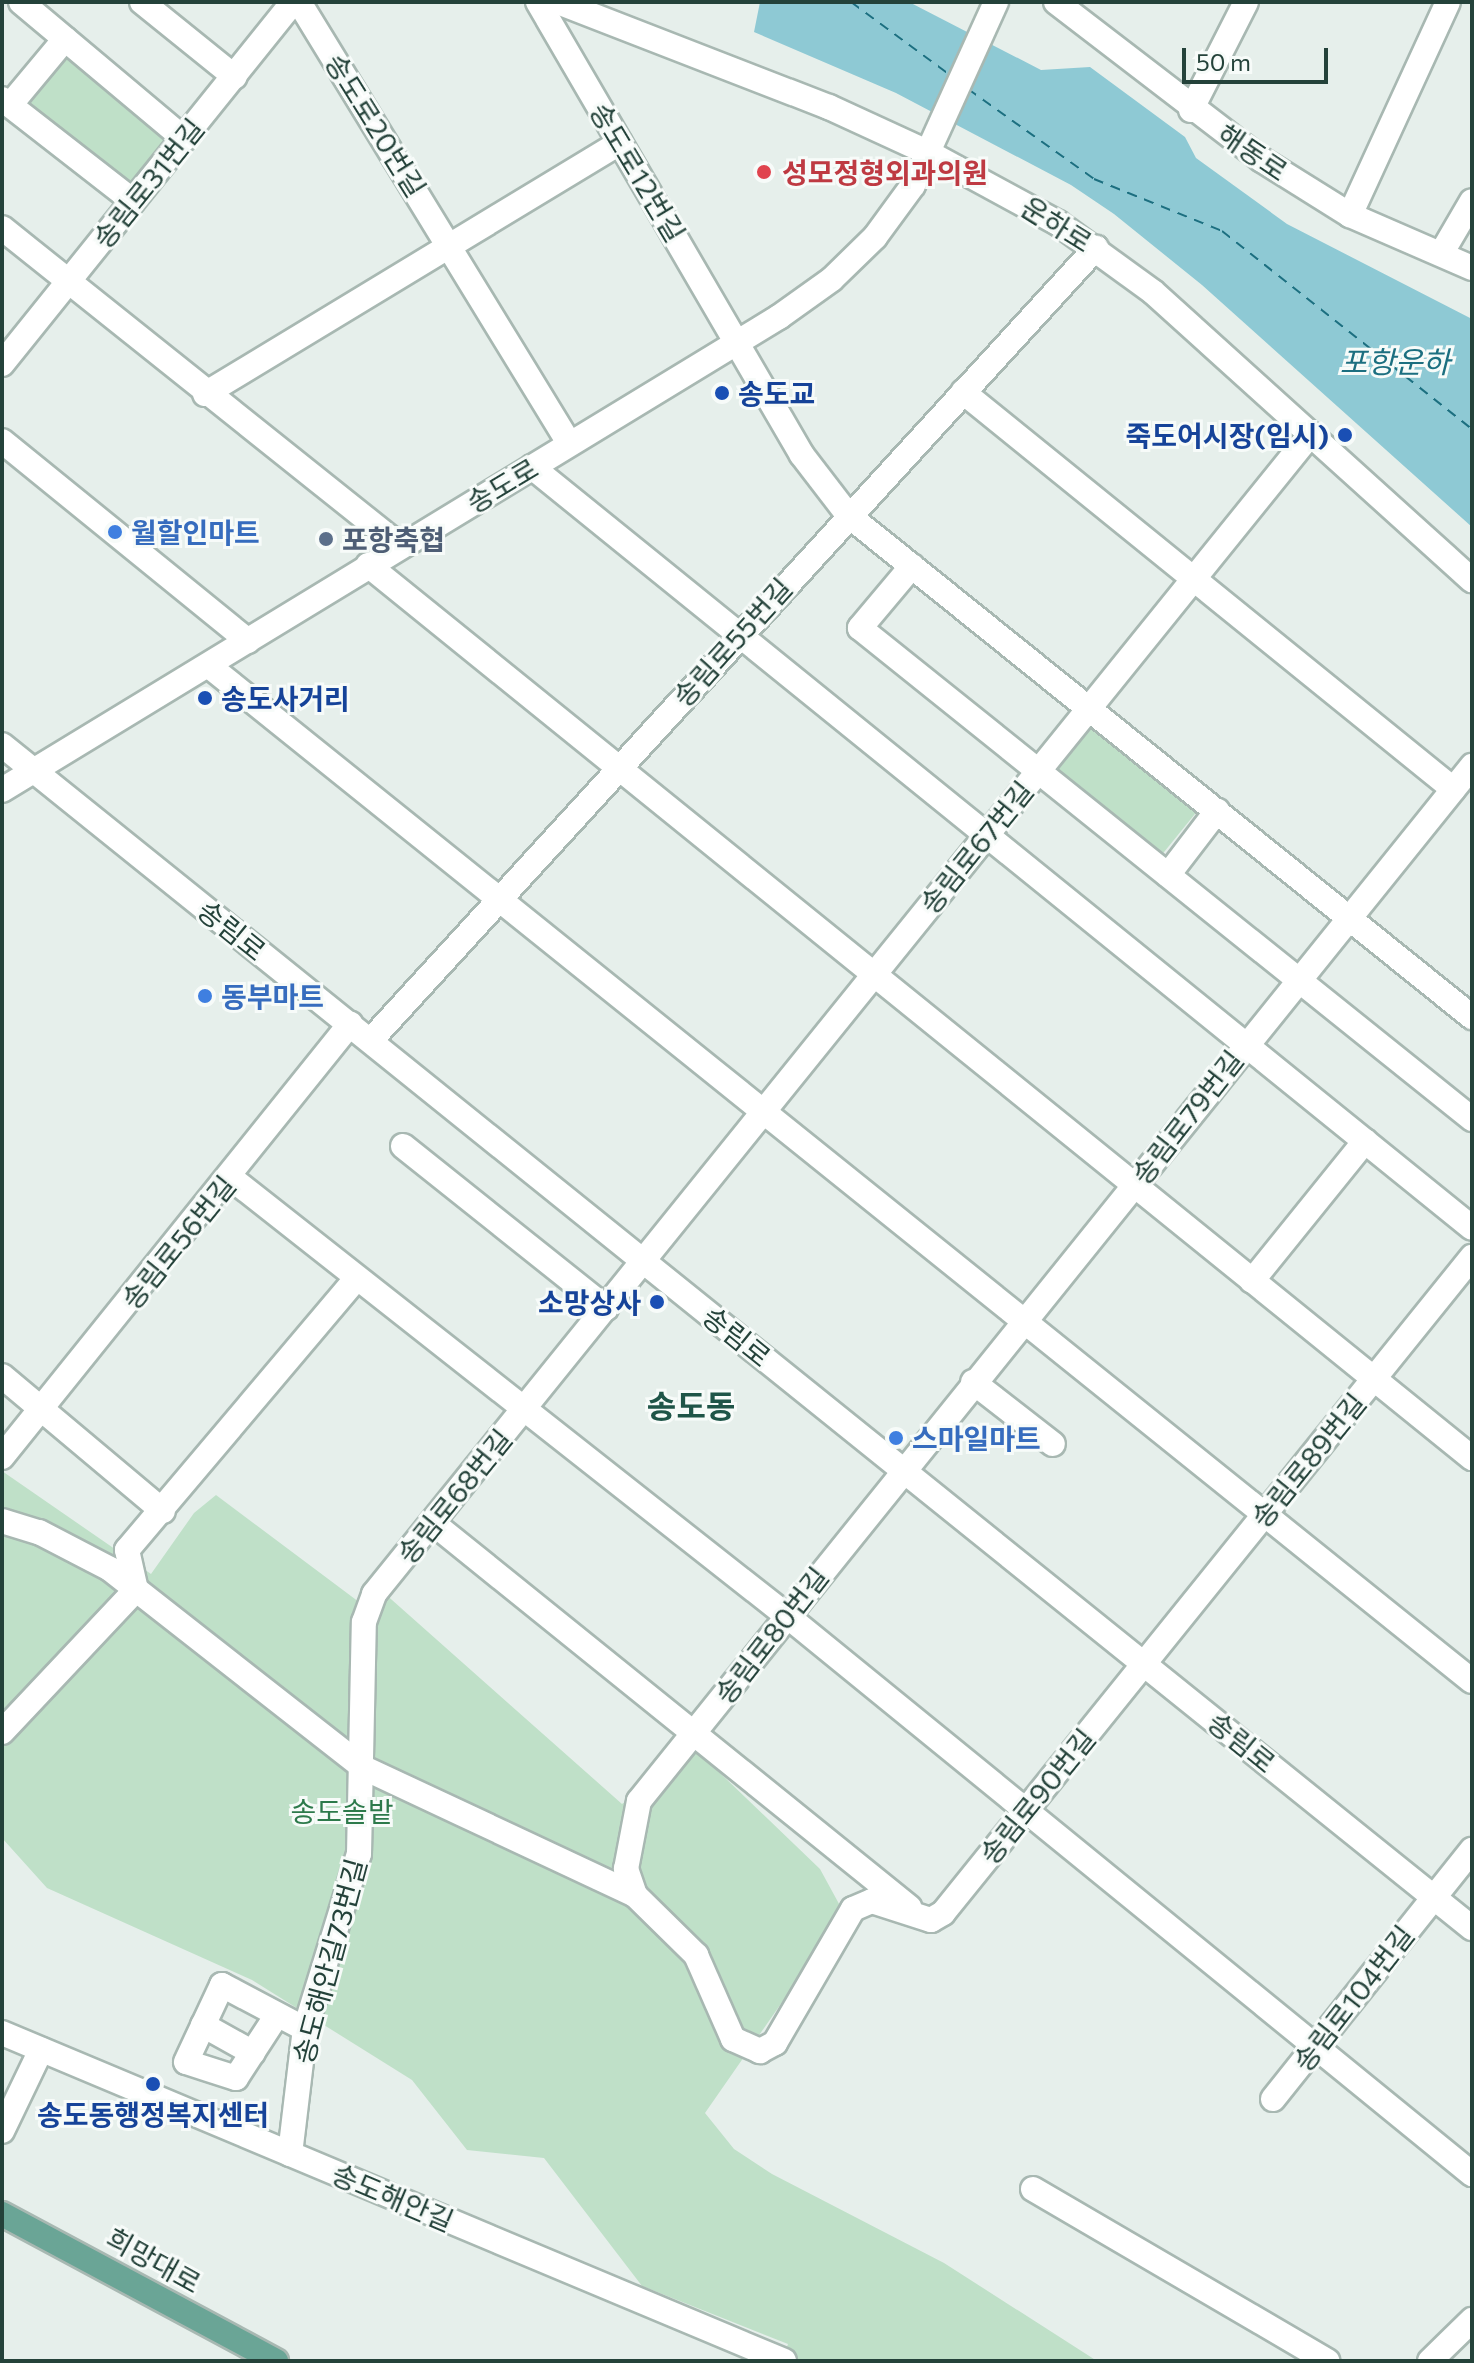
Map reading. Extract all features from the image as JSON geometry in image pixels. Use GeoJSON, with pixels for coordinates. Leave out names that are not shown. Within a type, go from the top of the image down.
{"type":"FeatureCollection","features":[{"type":"Feature","properties":{"kind":"main road","name":"희망대로"},"geometry":{"type":"LineString","coordinates":[[2,2214],[276,2361]]}},
{"type":"Feature","properties":{"kind":"street"},"geometry":{"type":"LineString","coordinates":[[21,2],[184,139]]}},
{"type":"Feature","properties":{"kind":"street"},"geometry":{"type":"LineString","coordinates":[[142,2],[235,77]]}},
{"type":"Feature","properties":{"kind":"street","name":"송림로31번길"},"geometry":{"type":"LineString","coordinates":[[2,364],[293,2]]}},
{"type":"Feature","properties":{"kind":"street","name":"송도로20번길"},"geometry":{"type":"LineString","coordinates":[[299,2],[452,247],[569,443]]}},
{"type":"Feature","properties":{"kind":"street","name":"송도로12번길"},"geometry":{"type":"LineString","coordinates":[[538,2],[740,340],[802,455],[848,515],[1089,705],[1472,1017]]}},
{"type":"Feature","properties":{"kind":"street","name":"운하로"},"geometry":{"type":"LineString","coordinates":[[558,2],[829,107],[1011,195],[1096,248],[1186,320],[1472,580]]}},
{"type":"Feature","properties":{"kind":"street","name":"송도로"},"geometry":{"type":"LineString","coordinates":[[2,790],[806,299],[855,259],[895,212],[929,153],[996,2]]}},
{"type":"Feature","properties":{"kind":"street","name":"해동로"},"geometry":{"type":"LineString","coordinates":[[1056,2],[1191,110],[1350,215],[1472,268]]}},
{"type":"Feature","properties":{"kind":"street"},"geometry":{"type":"LineString","coordinates":[[1191,110],[1246,2]]}},
{"type":"Feature","properties":{"kind":"street"},"geometry":{"type":"LineString","coordinates":[[1350,215],[1448,2]]}},
{"type":"Feature","properties":{"kind":"street"},"geometry":{"type":"LineString","coordinates":[[65,39],[6,102],[133,201]]}},
{"type":"Feature","properties":{"kind":"street"},"geometry":{"type":"LineString","coordinates":[[205,394],[620,143]]}},
{"type":"Feature","properties":{"kind":"street"},"geometry":{"type":"LineString","coordinates":[[1441,254],[1472,201]]}},
{"type":"Feature","properties":{"kind":"street"},"geometry":{"type":"LineString","coordinates":[[2,228],[205,394],[400,546]]}},
{"type":"Feature","properties":{"kind":"street","name":"송림로55번길"},"geometry":{"type":"LineString","coordinates":[[371,1040],[738,635],[1096,248]]}},
{"type":"Feature","properties":{"kind":"street"},"geometry":{"type":"LineString","coordinates":[[963,392],[1453,789]]}},
{"type":"Feature","properties":{"kind":"street","name":"송림로67번길"},"geometry":{"type":"LineString","coordinates":[[644,1260],[985,833],[1310,435]]}},
{"type":"Feature","properties":{"kind":"street"},"geometry":{"type":"LineString","coordinates":[[2,441],[248,641]]}},
{"type":"Feature","properties":{"kind":"street"},"geometry":{"type":"LineString","coordinates":[[532,467],[1472,1228]]}},
{"type":"Feature","properties":{"kind":"street"},"geometry":{"type":"LineString","coordinates":[[368,565],[872,977],[1472,1458]]}},
{"type":"Feature","properties":{"kind":"street"},"geometry":{"type":"LineString","coordinates":[[912,566],[860,628],[1472,1119]]}},
{"type":"Feature","properties":{"kind":"street"},"geometry":{"type":"LineString","coordinates":[[209,666],[1472,1681]]}},
{"type":"Feature","properties":{"kind":"street","name":"송림로"},"geometry":{"type":"LineString","coordinates":[[2,745],[1472,1928]]}},
{"type":"Feature","properties":{"kind":"street","name":"송림로79번길"},"geometry":{"type":"LineString","coordinates":[[903,1468],[1472,766]]}},
{"type":"Feature","properties":{"kind":"street"},"geometry":{"type":"LineString","coordinates":[[1168,875],[1217,811]]}},
{"type":"Feature","properties":{"kind":"street","name":"송림로56번길"},"geometry":{"type":"LineString","coordinates":[[2,1457],[231,1178],[350,1024]]}},
{"type":"Feature","properties":{"kind":"street"},"geometry":{"type":"LineString","coordinates":[[1252,1281],[1365,1141]]}},
{"type":"Feature","properties":{"kind":"street"},"geometry":{"type":"LineString","coordinates":[[403,1146],[606,1308]]}},
{"type":"Feature","properties":{"kind":"street"},"geometry":{"type":"LineString","coordinates":[[231,1178],[786,1615],[1472,2174]]}},
{"type":"Feature","properties":{"kind":"street","name":"송림로89번길"},"geometry":{"type":"LineString","coordinates":[[1145,1663],[1472,1257]]}},
{"type":"Feature","properties":{"kind":"street","name":"송림로68번길"},"geometry":{"type":"LineString","coordinates":[[364,1768],[367,1608],[644,1260]]}},
{"type":"Feature","properties":{"kind":"street"},"geometry":{"type":"LineString","coordinates":[[136,1590],[127,1550],[356,1279]]}},
{"type":"Feature","properties":{"kind":"street"},"geometry":{"type":"LineString","coordinates":[[2,1376],[163,1511]]}},
{"type":"Feature","properties":{"kind":"street"},"geometry":{"type":"LineString","coordinates":[[973,1382],[1053,1444]]}},
{"type":"Feature","properties":{"kind":"street","name":"송림로80번길"},"geometry":{"type":"LineString","coordinates":[[635,1895],[626,1869],[639,1801],[903,1468]]}},
{"type":"Feature","properties":{"kind":"street"},"geometry":{"type":"LineString","coordinates":[[2,1521],[62,1544],[110,1569],[364,1768],[635,1895],[696,1955],[733,2039],[760,2051],[775,2043],[853,1909],[872,1901],[924,1919]]}},
{"type":"Feature","properties":{"kind":"street"},"geometry":{"type":"LineString","coordinates":[[433,1523],[924,1919]]}},
{"type":"Feature","properties":{"kind":"street"},"geometry":{"type":"LineString","coordinates":[[2,1732],[136,1590]]}},
{"type":"Feature","properties":{"kind":"street","name":"송림로90번길"},"geometry":{"type":"LineString","coordinates":[[924,1919],[943,1913],[1145,1663]]}},
{"type":"Feature","properties":{"kind":"street","name":"송도해안길73번길"},"geometry":{"type":"LineString","coordinates":[[290,2154],[305,2029],[353,1885],[364,1768]]}},
{"type":"Feature","properties":{"kind":"street","name":"송림로104번길"},"geometry":{"type":"LineString","coordinates":[[1273,2099],[1472,1850]]}},
{"type":"Feature","properties":{"kind":"street"},"geometry":{"type":"LineString","coordinates":[[277,2015],[236,2078],[186,2062],[222,1985],[305,2029]]}},
{"type":"Feature","properties":{"kind":"street"},"geometry":{"type":"LineString","coordinates":[[203,2025],[253,2053]]}},
{"type":"Feature","properties":{"kind":"street","name":"송도해안길"},"geometry":{"type":"LineString","coordinates":[[2,2033],[784,2361]]}},
{"type":"Feature","properties":{"kind":"street"},"geometry":{"type":"LineString","coordinates":[[2,2131],[41,2050]]}},
{"type":"Feature","properties":{"kind":"street"},"geometry":{"type":"LineString","coordinates":[[1033,2189],[1327,2361]]}},
{"type":"Feature","properties":{"kind":"street"},"geometry":{"type":"LineString","coordinates":[[1430,2361],[1472,2320]]}},
{"type":"Feature","properties":{"kind":"green space"},"geometry":{"type":"Polygon","coordinates":[[[64,50],[174,139],[130,193],[20,104],[64,50]]]}},
{"type":"Feature","properties":{"kind":"green space"},"geometry":{"type":"Polygon","coordinates":[[[1092,717],[1202,806],[1159,859],[1049,770],[1092,717]]]}},
{"type":"Feature","properties":{"kind":"green space","name":"송도솔밭"},"geometry":{"type":"Polygon","coordinates":[[[2,1471],[151,1574],[194,1513],[216,1495],[367,1608],[383,1592],[622,1804],[696,1750],[820,1869],[844,1913],[705,2113],[734,2149],[772,2174],[944,2263],[1097,2361],[782,2361],[788,2344],[642,2286],[544,2158],[467,2150],[412,2080],[252,1980],[47,1888],[2,1838],[2,1471]]]}},
{"type":"Feature","properties":{"kind":"water","name":"포항운하"},"geometry":{"type":"Polygon","coordinates":[[[760,2],[909,2],[1041,70],[1090,67],[1185,137],[1196,158],[1287,224],[1472,319],[1472,527],[1202,285],[1114,214],[1071,185],[896,93],[754,32],[760,2]]]}},
{"type":"Feature","properties":{"kind":"ferry route"},"geometry":{"type":"LineString","coordinates":[[851,2],[950,75]]}},
{"type":"Feature","properties":{"kind":"ferry route"},"geometry":{"type":"LineString","coordinates":[[968,89],[1094,179],[1222,231],[1472,429]]}},
{"type":"Feature","properties":{"kind":"place","name":"성모정형외과의원"},"geometry":{"type":"Point","coordinates":[764,172]}},
{"type":"Feature","properties":{"kind":"place","name":"송도교"},"geometry":{"type":"Point","coordinates":[722,393]}},
{"type":"Feature","properties":{"kind":"place","name":"죽도어시장(임시)"},"geometry":{"type":"Point","coordinates":[1345,435]}},
{"type":"Feature","properties":{"kind":"place","name":"월할인마트"},"geometry":{"type":"Point","coordinates":[115,532]}},
{"type":"Feature","properties":{"kind":"place","name":"포항축협"},"geometry":{"type":"Point","coordinates":[326,539]}},
{"type":"Feature","properties":{"kind":"place","name":"송도사거리"},"geometry":{"type":"Point","coordinates":[205,698]}},
{"type":"Feature","properties":{"kind":"place","name":"동부마트"},"geometry":{"type":"Point","coordinates":[205,996]}},
{"type":"Feature","properties":{"kind":"place","name":"소망상사"},"geometry":{"type":"Point","coordinates":[657,1302]}},
{"type":"Feature","properties":{"kind":"place","name":"스마일마트"},"geometry":{"type":"Point","coordinates":[896,1438]}},
{"type":"Feature","properties":{"kind":"place","name":"송도동행정복지센터"},"geometry":{"type":"Point","coordinates":[153,2084]}},
{"type":"Feature","properties":{"kind":"district","name":"송도동"},"geometry":{"type":"Point","coordinates":[691,1405]}}]}
